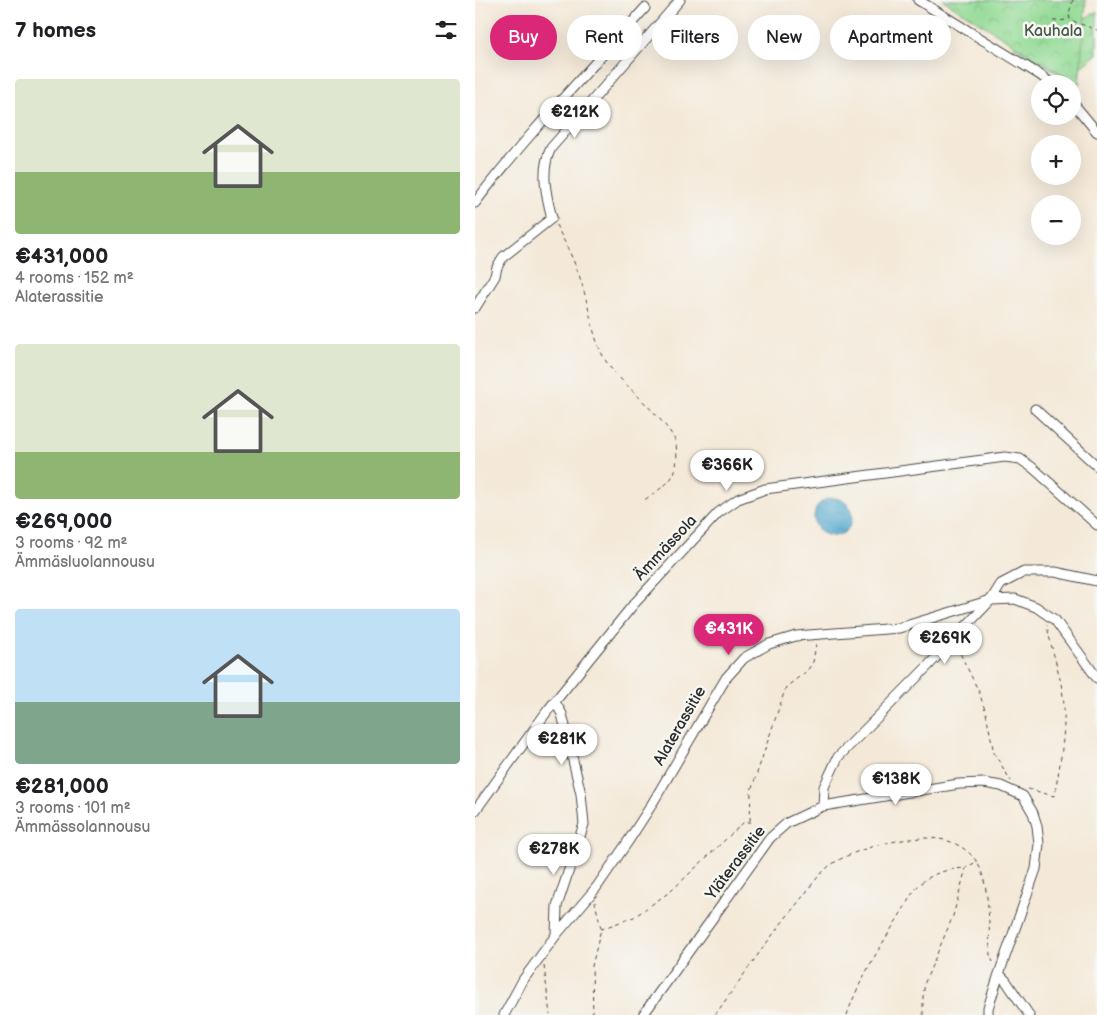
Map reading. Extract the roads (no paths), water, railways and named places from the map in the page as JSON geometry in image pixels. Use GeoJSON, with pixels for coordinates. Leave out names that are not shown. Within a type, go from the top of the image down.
{"type":"FeatureCollection","features":[{"type":"Feature","properties":{"kind":"street"},"geometry":{"type":"LineString","coordinates":[[475,308],[495,276],[497,267],[503,257],[552,218],[547,200],[545,171],[545,162],[551,148],[680,0]]}},
{"type":"Feature","properties":{"kind":"street"},"geometry":{"type":"LineString","coordinates":[[918,0],[1040,75]]}},
{"type":"Feature","properties":{"kind":"street"},"geometry":{"type":"LineString","coordinates":[[475,203],[492,180],[645,8]]}},
{"type":"Feature","properties":{"kind":"street"},"geometry":{"type":"LineString","coordinates":[[1081,113],[1097,132]]}},
{"type":"Feature","properties":{"kind":"street"},"geometry":{"type":"LineString","coordinates":[[1035,409],[1097,466]]}},
{"type":"Feature","properties":{"kind":"street","name":"Ämmässola"},"geometry":{"type":"LineString","coordinates":[[475,811],[555,702],[633,605],[718,514],[738,499],[765,489],[1005,457],[1020,460],[1033,468],[1097,525]]}},
{"type":"Feature","properties":{"kind":"street"},"geometry":{"type":"LineString","coordinates":[[823,806],[824,788],[838,757],[991,600],[1001,584],[1024,572],[1055,572],[1097,581]]}},
{"type":"Feature","properties":{"kind":"street","name":"Alaterassitie"},"geometry":{"type":"LineString","coordinates":[[504,1015],[523,980],[556,935],[592,892],[649,809],[726,678],[744,658],[769,644],[796,636],[899,628],[991,600],[1015,598],[1035,607],[1055,620],[1097,678]]}},
{"type":"Feature","properties":{"kind":"street"},"geometry":{"type":"LineString","coordinates":[[555,702],[562,714],[581,794],[584,824],[557,906],[556,935]]}},
{"type":"Feature","properties":{"kind":"street","name":"Yläterassitie"},"geometry":{"type":"LineString","coordinates":[[643,1015],[770,838],[787,823],[823,806],[959,784],[984,783],[1018,789],[1033,813],[1039,844],[1036,869],[999,974],[987,1015]]}},
{"type":"Feature","properties":{"kind":"street"},"geometry":{"type":"LineString","coordinates":[[999,974],[1006,981],[1029,1015]]}},
{"type":"Feature","properties":{"kind":"water"},"geometry":{"type":"Polygon","coordinates":[[[833,498],[846,504],[852,517],[846,530],[833,536],[820,530],[814,517],[820,504],[833,498]]]}},
{"type":"Feature","properties":{"kind":"park label","name":"Kauhala"},"geometry":{"type":"Point","coordinates":[1053,31]}}]}
